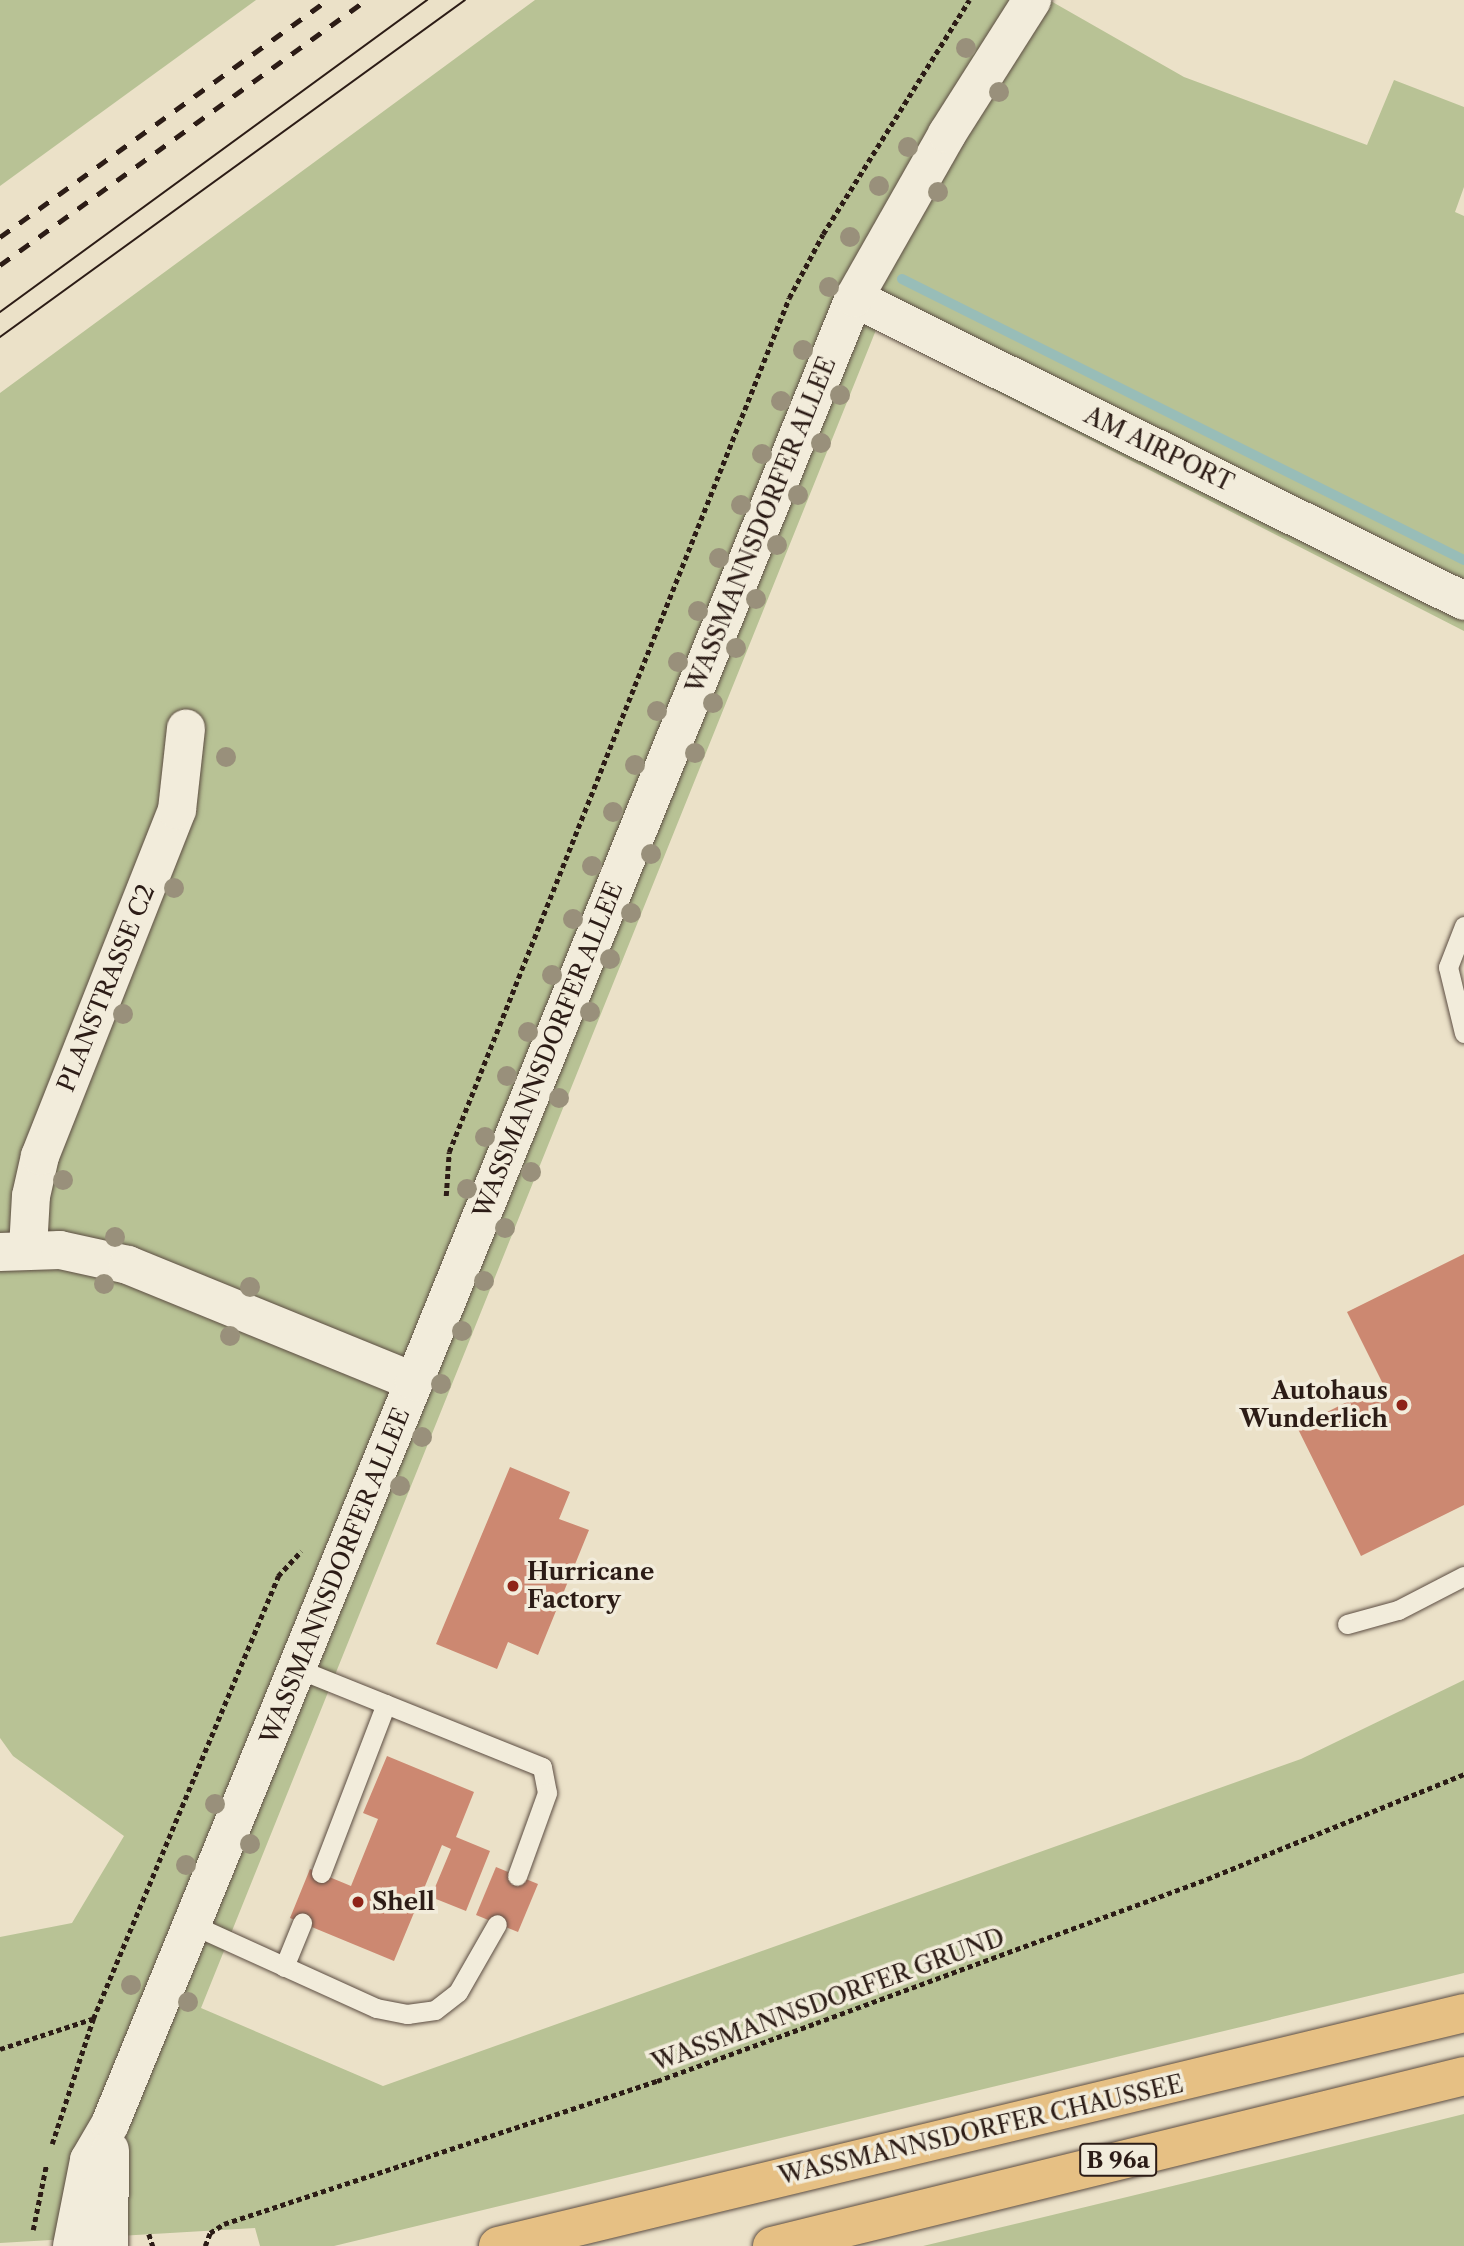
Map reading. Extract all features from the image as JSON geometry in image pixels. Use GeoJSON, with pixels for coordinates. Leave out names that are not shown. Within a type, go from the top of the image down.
{"type":"FeatureCollection","features":[{"type":"Feature","properties":{"kind":"main road","name":"WASSMANNSDORFER CHAUSSEE"},"geometry":{"type":"LineString","coordinates":[[498,2246],[1464,2013]]}},
{"type":"Feature","properties":{"kind":"main road","name":"B 96a"},"geometry":{"type":"LineString","coordinates":[[772,2246],[1464,2076]]}},
{"type":"Feature","properties":{"kind":"street","name":"WASSMANNSDORFER ALLEE"},"geometry":{"type":"LineString","coordinates":[[72,2246],[83,2180],[110,2124],[414,1382],[854,298],[908,199],[1032,0]]}},
{"type":"Feature","properties":{"kind":"street","name":"AM AIRPORT"},"geometry":{"type":"LineString","coordinates":[[854,298],[1464,601]]}},
{"type":"Feature","properties":{"kind":"street","name":"PLANSTRASSE C2"},"geometry":{"type":"LineString","coordinates":[[14,1250],[40,1156],[177,810],[186,728]]}},
{"type":"Feature","properties":{"kind":"street"},"geometry":{"type":"LineString","coordinates":[[14,1250],[93,1254],[128,1265],[414,1382]]}},
{"type":"Feature","properties":{"kind":"street","name":"WASSMANNSDORFER ALLEE"},"geometry":{"type":"LineString","coordinates":[[108,2246],[110,2124]]}},
{"type":"Feature","properties":{"kind":"lane"},"geometry":{"type":"LineString","coordinates":[[1464,926],[1448,967],[1464,1033]]}},
{"type":"Feature","properties":{"kind":"lane"},"geometry":{"type":"LineString","coordinates":[[1347,1624],[1398,1610],[1464,1576]]}},
{"type":"Feature","properties":{"kind":"lane"},"geometry":{"type":"LineString","coordinates":[[296,1668],[542,1767],[547,1793],[517,1876]]}},
{"type":"Feature","properties":{"kind":"lane"},"geometry":{"type":"LineString","coordinates":[[321,1873],[386,1704]]}},
{"type":"Feature","properties":{"kind":"lane"},"geometry":{"type":"LineString","coordinates":[[284,1967],[302,1923]]}},
{"type":"Feature","properties":{"kind":"lane"},"geometry":{"type":"LineString","coordinates":[[191,1924],[376,2008],[407,2014],[435,2010],[458,1992],[497,1924]]}},
{"type":"Feature","properties":{"kind":"path"},"geometry":{"type":"LineString","coordinates":[[446,1202],[450,1152],[789,298],[823,234],[969,0]]}},
{"type":"Feature","properties":{"kind":"path"},"geometry":{"type":"LineString","coordinates":[[33,2233],[55,2131],[93,2019],[278,1576],[304,1549]]}},
{"type":"Feature","properties":{"kind":"path","name":"WASSMANNSDORFER GRUND"},"geometry":{"type":"LineString","coordinates":[[205,2246],[210,2233],[224,2224],[743,2050],[1207,1879],[1464,1774]]}},
{"type":"Feature","properties":{"kind":"path"},"geometry":{"type":"LineString","coordinates":[[0,2049],[93,2019]]}},
{"type":"Feature","properties":{"kind":"green space"},"geometry":{"type":"Polygon","coordinates":[[[0,0],[256,0],[0,186],[0,0]]]}},
{"type":"Feature","properties":{"kind":"green space"},"geometry":{"type":"Polygon","coordinates":[[[535,0],[1049,0],[1184,77],[1367,145],[1394,80],[1464,107],[1464,187],[1455,212],[1464,216],[1464,631],[876,330],[201,2008],[383,2086],[1301,1759],[1464,1680],[1464,1973],[334,2246],[260,2246],[255,2228],[0,2243],[0,1937],[72,1923],[124,1836],[13,1756],[0,1738],[0,393],[535,0]]]}},
{"type":"Feature","properties":{"kind":"green space"},"geometry":{"type":"Polygon","coordinates":[[[1464,2114],[1464,2246],[923,2246],[1185,2183],[1464,2114]]]}},
{"type":"Feature","properties":{"kind":"building","name":"Autohaus Wunderlich"},"geometry":{"type":"Polygon","coordinates":[[[1464,1254],[1464,1505],[1361,1556],[1297,1427],[1383,1384],[1347,1312],[1464,1254]]]}},
{"type":"Feature","properties":{"kind":"building","name":"Hurricane Factory"},"geometry":{"type":"Polygon","coordinates":[[[510,1467],[570,1492],[559,1519],[589,1530],[538,1655],[508,1642],[497,1669],[436,1644],[510,1467]]]}},
{"type":"Feature","properties":{"kind":"building"},"geometry":{"type":"Polygon","coordinates":[[[387,1756],[474,1792],[456,1837],[490,1851],[466,1911],[431,1897],[451,1849],[442,1845],[394,1961],[290,1918],[310,1869],[351,1886],[378,1819],[363,1813],[387,1756]]]}},
{"type":"Feature","properties":{"kind":"building"},"geometry":{"type":"Polygon","coordinates":[[[496,1867],[538,1884],[518,1932],[476,1915],[496,1867]]]}},
{"type":"Feature","properties":{"kind":"waterway"},"geometry":{"type":"LineString","coordinates":[[902,279],[1464,560]]}},
{"type":"Feature","properties":{"kind":"tram line"},"geometry":{"type":"LineString","coordinates":[[0,312],[427,0]]}},
{"type":"Feature","properties":{"kind":"tram line"},"geometry":{"type":"LineString","coordinates":[[0,337],[465,0]]}},
{"type":"Feature","properties":{"kind":"railway"},"geometry":{"type":"LineString","coordinates":[[0,237],[327,0]]}},
{"type":"Feature","properties":{"kind":"railway"},"geometry":{"type":"LineString","coordinates":[[0,265],[366,0]]}},
{"type":"Feature","properties":{"kind":"place","name":"Autohaus Wunderlich"},"geometry":{"type":"Point","coordinates":[1402,1405]}},
{"type":"Feature","properties":{"kind":"place","name":"Hurricane Factory"},"geometry":{"type":"Point","coordinates":[513,1586]}},
{"type":"Feature","properties":{"kind":"place","name":"Shell"},"geometry":{"type":"Point","coordinates":[358,1902]}}]}
